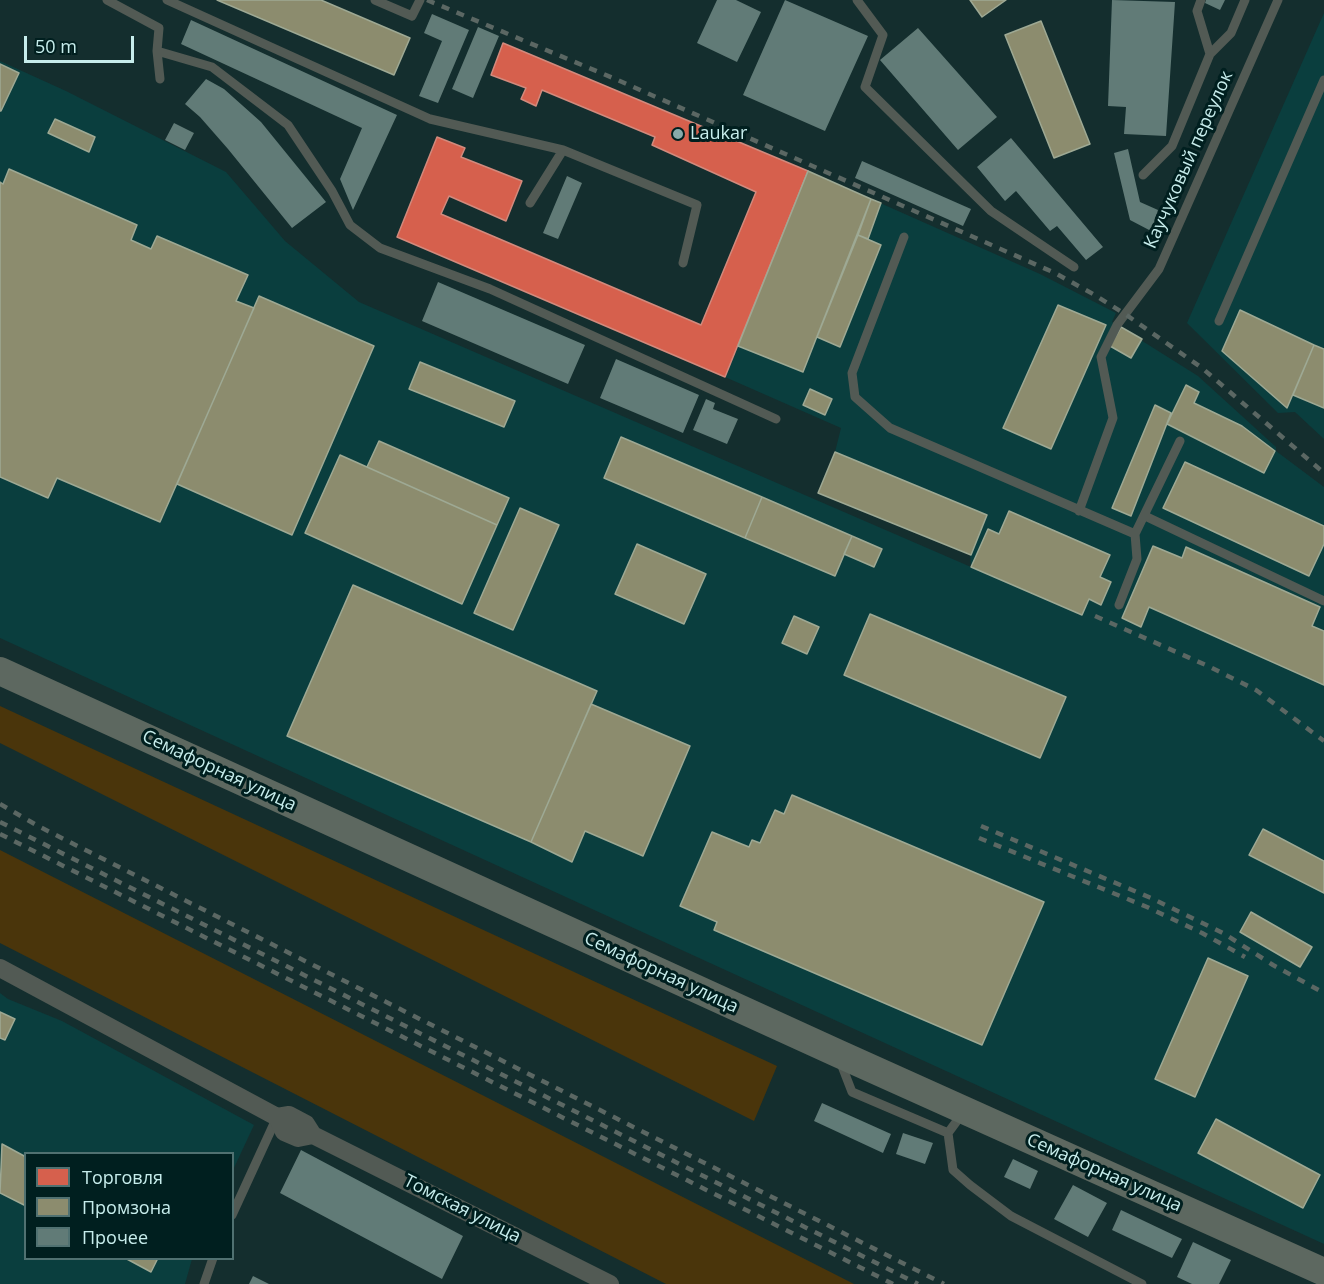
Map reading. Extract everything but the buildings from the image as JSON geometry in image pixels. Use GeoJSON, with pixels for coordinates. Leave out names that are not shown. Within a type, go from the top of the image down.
{"type":"FeatureCollection","features":[{"type":"Feature","properties":{"kind":"highway","name":"Семафорная улица"},"geometry":{"type":"LineString","coordinates":[[0,671],[837,1053],[1324,1272]]}},
{"type":"Feature","properties":{"kind":"street","name":"Томская улица"},"geometry":{"type":"LineString","coordinates":[[1,970],[277,1117],[284,1132],[298,1138],[313,1135],[610,1284]]}},
{"type":"Feature","properties":{"kind":"lane"},"geometry":{"type":"LineString","coordinates":[[107,0],[159,28],[157,51],[160,79]]}},
{"type":"Feature","properties":{"kind":"lane"},"geometry":{"type":"LineString","coordinates":[[167,0],[430,119],[563,150],[698,205],[683,263]]}},
{"type":"Feature","properties":{"kind":"lane"},"geometry":{"type":"LineString","coordinates":[[375,0],[412,16],[420,0]]}},
{"type":"Feature","properties":{"kind":"lane"},"geometry":{"type":"LineString","coordinates":[[857,0],[883,35],[865,87],[991,211],[1074,267]]}},
{"type":"Feature","properties":{"kind":"lane"},"geometry":{"type":"LineString","coordinates":[[1201,0],[1197,11],[1210,54]]}},
{"type":"Feature","properties":{"kind":"lane"},"geometry":{"type":"LineString","coordinates":[[1143,175],[1172,146],[1210,54],[1231,33],[1245,0]]}},
{"type":"Feature","properties":{"kind":"lane","name":"Каучуковый переулок"},"geometry":{"type":"LineString","coordinates":[[1079,511],[1113,418],[1101,357],[1117,325],[1159,269],[1278,0]]}},
{"type":"Feature","properties":{"kind":"lane"},"geometry":{"type":"LineString","coordinates":[[157,51],[212,68],[288,125],[332,191],[350,225],[380,248],[490,289],[776,419]]}},
{"type":"Feature","properties":{"kind":"lane"},"geometry":{"type":"LineString","coordinates":[[1219,321],[1324,80]]}},
{"type":"Feature","properties":{"kind":"lane"},"geometry":{"type":"LineString","coordinates":[[530,203],[563,150]]}},
{"type":"Feature","properties":{"kind":"lane"},"geometry":{"type":"LineString","coordinates":[[904,237],[852,373],[855,397],[890,428],[1135,534]]}},
{"type":"Feature","properties":{"kind":"lane"},"geometry":{"type":"LineString","coordinates":[[1119,605],[1137,559],[1135,534],[1180,441]]}},
{"type":"Feature","properties":{"kind":"lane"},"geometry":{"type":"LineString","coordinates":[[1145,516],[1324,601]]}},
{"type":"Feature","properties":{"kind":"lane"},"geometry":{"type":"LineString","coordinates":[[837,1053],[852,1092],[948,1133]]}},
{"type":"Feature","properties":{"kind":"lane"},"geometry":{"type":"LineString","coordinates":[[964,1110],[948,1133],[953,1170],[1011,1216],[1142,1284]]}},
{"type":"Feature","properties":{"kind":"lane"},"geometry":{"type":"LineString","coordinates":[[234,1211],[277,1117]]}},
{"type":"Feature","properties":{"kind":"lane"},"geometry":{"type":"LineString","coordinates":[[204,1284],[212,1260]]}},
{"type":"Feature","properties":{"kind":"shaded area"},"geometry":{"type":"Polygon","coordinates":[[[1324,13],[1324,439],[1295,412],[1278,413],[1187,323],[1324,13]]]}},
{"type":"Feature","properties":{"kind":"shaded area"},"geometry":{"type":"Polygon","coordinates":[[[0,61],[66,91],[226,172],[285,241],[359,302],[971,567],[970,554],[818,493],[835,452],[841,428],[725,377],[808,171],[1040,274],[1116,313],[1112,322],[1198,376],[1276,447],[1276,451],[1324,487],[1324,1244],[0,638],[0,61]]]}},
{"type":"Feature","properties":{"kind":"shaded area"},"geometry":{"type":"Polygon","coordinates":[[[0,706],[777,1066],[754,1121],[0,743],[0,706]]]}},
{"type":"Feature","properties":{"kind":"shaded area"},"geometry":{"type":"Polygon","coordinates":[[[0,850],[854,1284],[666,1284],[0,943],[0,850]]]}},
{"type":"Feature","properties":{"kind":"shaded area"},"geometry":{"type":"Polygon","coordinates":[[[0,993],[8,999],[62,1021],[254,1125],[234,1168],[234,1152],[24,1152],[24,1260],[192,1260],[185,1284],[0,1284],[0,993]]]}},
{"type":"Feature","properties":{"kind":"railway"},"geometry":{"type":"LineString","coordinates":[[427,0],[613,78],[1055,273],[1125,314],[1202,368],[1324,473]]}},
{"type":"Feature","properties":{"kind":"railway"},"geometry":{"type":"LineString","coordinates":[[1095,616],[1256,690],[1324,741]]}},
{"type":"Feature","properties":{"kind":"railway"},"geometry":{"type":"LineString","coordinates":[[0,804],[38,826],[944,1284]]}},
{"type":"Feature","properties":{"kind":"railway"},"geometry":{"type":"LineString","coordinates":[[0,822],[918,1284]]}},
{"type":"Feature","properties":{"kind":"railway"},"geometry":{"type":"LineString","coordinates":[[981,826],[1151,898],[1223,933],[1273,965],[1324,993]]}},
{"type":"Feature","properties":{"kind":"railway"},"geometry":{"type":"LineString","coordinates":[[0,834],[893,1284]]}},
{"type":"Feature","properties":{"kind":"railway"},"geometry":{"type":"LineString","coordinates":[[979,838],[1147,907],[1202,933],[1245,957]]}},
{"type":"Feature","properties":{"kind":"place","name":"Laukar"},"geometry":{"type":"Point","coordinates":[678,134]}}]}
